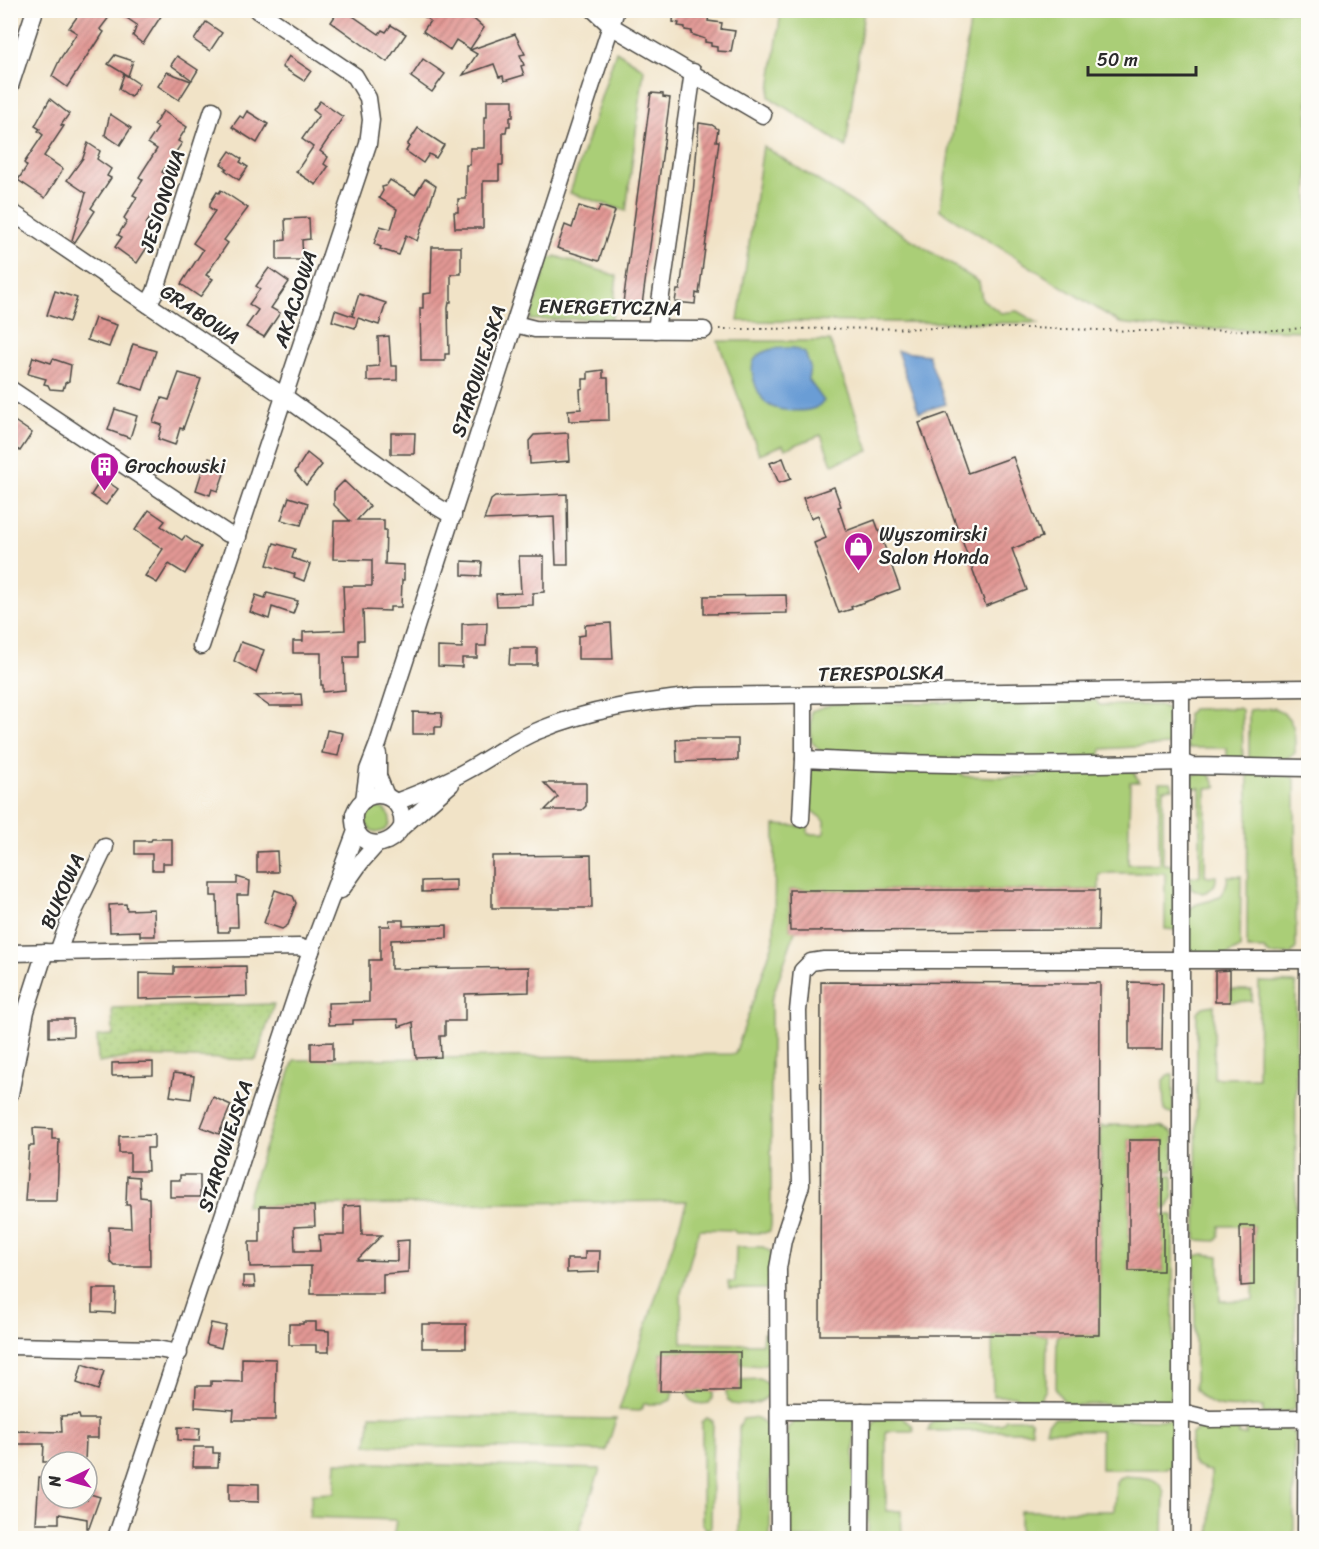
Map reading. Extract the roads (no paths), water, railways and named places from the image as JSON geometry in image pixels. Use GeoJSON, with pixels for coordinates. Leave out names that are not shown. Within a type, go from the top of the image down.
{"type":"FeatureCollection","features":[{"type":"Feature","properties":{"kind":"street"},"geometry":{"type":"LineString","coordinates":[[10,86],[35,10]]}},
{"type":"Feature","properties":{"kind":"street","name":"AKACJOWA"},"geometry":{"type":"LineString","coordinates":[[201,646],[368,144],[371,120],[368,98],[354,76],[257,10]]}},
{"type":"Feature","properties":{"kind":"street"},"geometry":{"type":"LineString","coordinates":[[594,10],[614,18],[693,72],[763,115]]}},
{"type":"Feature","properties":{"kind":"street","name":"STAROWIEJSKA"},"geometry":{"type":"LineString","coordinates":[[364,800],[368,770],[453,516],[614,18]]}},
{"type":"Feature","properties":{"kind":"street"},"geometry":{"type":"LineString","coordinates":[[656,330],[693,72]]}},
{"type":"Feature","properties":{"kind":"street","name":"JESIONOWA"},"geometry":{"type":"LineString","coordinates":[[148,304],[155,292],[213,110]]}},
{"type":"Feature","properties":{"kind":"street","name":"GRABOWA"},"geometry":{"type":"LineString","coordinates":[[10,211],[285,397],[453,516]]}},
{"type":"Feature","properties":{"kind":"street","name":"ENERGETYCZNA"},"geometry":{"type":"LineString","coordinates":[[515,324],[535,329],[705,330]]}},
{"type":"Feature","properties":{"kind":"street"},"geometry":{"type":"LineString","coordinates":[[10,389],[226,533],[238,537]]}},
{"type":"Feature","properties":{"kind":"street","name":"TERESPOLSKA"},"geometry":{"type":"LineString","coordinates":[[402,827],[468,770],[507,745],[540,729],[609,708],[638,702],[697,696],[1308,688]]}},
{"type":"Feature","properties":{"kind":"street"},"geometry":{"type":"LineString","coordinates":[[1180,1539],[1181,690]]}},
{"type":"Feature","properties":{"kind":"street"},"geometry":{"type":"LineString","coordinates":[[801,819],[804,695]]}},
{"type":"Feature","properties":{"kind":"street","name":"STAROWIEJSKA"},"geometry":{"type":"LineString","coordinates":[[378,744],[378,776],[391,799]]}},
{"type":"Feature","properties":{"kind":"street"},"geometry":{"type":"LineString","coordinates":[[804,759],[1061,766],[1181,762],[1191,766],[1308,768]]}},
{"type":"Feature","properties":{"kind":"street","name":"TERESPOLSKA"},"geometry":{"type":"LineString","coordinates":[[391,799],[468,770]]}},
{"type":"Feature","properties":{"kind":"street"},"geometry":{"type":"LineString","coordinates":[[375,795],[391,799],[402,812],[402,827],[392,840],[377,844],[363,839],[356,831],[354,814],[364,800],[375,795]]}},
{"type":"Feature","properties":{"kind":"street","name":"STAROWIEJSKA"},"geometry":{"type":"LineString","coordinates":[[116,1539],[311,951],[356,831]]}},
{"type":"Feature","properties":{"kind":"street","name":"STAROWIEJSKA"},"geometry":{"type":"LineString","coordinates":[[328,908],[360,863],[377,844]]}},
{"type":"Feature","properties":{"kind":"street","name":"BUKOWA"},"geometry":{"type":"LineString","coordinates":[[10,1094],[26,1011],[52,952],[105,847]]}},
{"type":"Feature","properties":{"kind":"street"},"geometry":{"type":"LineString","coordinates":[[10,952],[299,947],[311,951]]}},
{"type":"Feature","properties":{"kind":"street"},"geometry":{"type":"LineString","coordinates":[[779,1539],[778,1268],[783,1240],[801,1185],[798,1011],[802,971],[812,962],[824,960],[1181,962],[1308,960],[1306,1539]]}},
{"type":"Feature","properties":{"kind":"street"},"geometry":{"type":"LineString","coordinates":[[10,1346],[157,1349],[179,1353]]}},
{"type":"Feature","properties":{"kind":"street"},"geometry":{"type":"LineString","coordinates":[[779,1411],[1180,1412],[1210,1419],[1306,1418]]}},
{"type":"Feature","properties":{"kind":"street"},"geometry":{"type":"LineString","coordinates":[[861,1539],[862,1412]]}},
{"type":"Feature","properties":{"kind":"water"},"geometry":{"type":"Polygon","coordinates":[[[780,348],[794,348],[805,353],[810,367],[808,379],[824,401],[818,407],[791,411],[770,406],[756,386],[752,366],[758,356],[780,348]]]}},
{"type":"Feature","properties":{"kind":"water"},"geometry":{"type":"Polygon","coordinates":[[[897,351],[928,355],[946,404],[919,412],[897,351]]]}},
{"type":"Feature","properties":{"kind":"place","name":"Grochowski"},"geometry":{"type":"Point","coordinates":[104,492]}},
{"type":"Feature","properties":{"kind":"place","name":"Wyszomirski Salon Honda"},"geometry":{"type":"Point","coordinates":[858,572]}}]}
